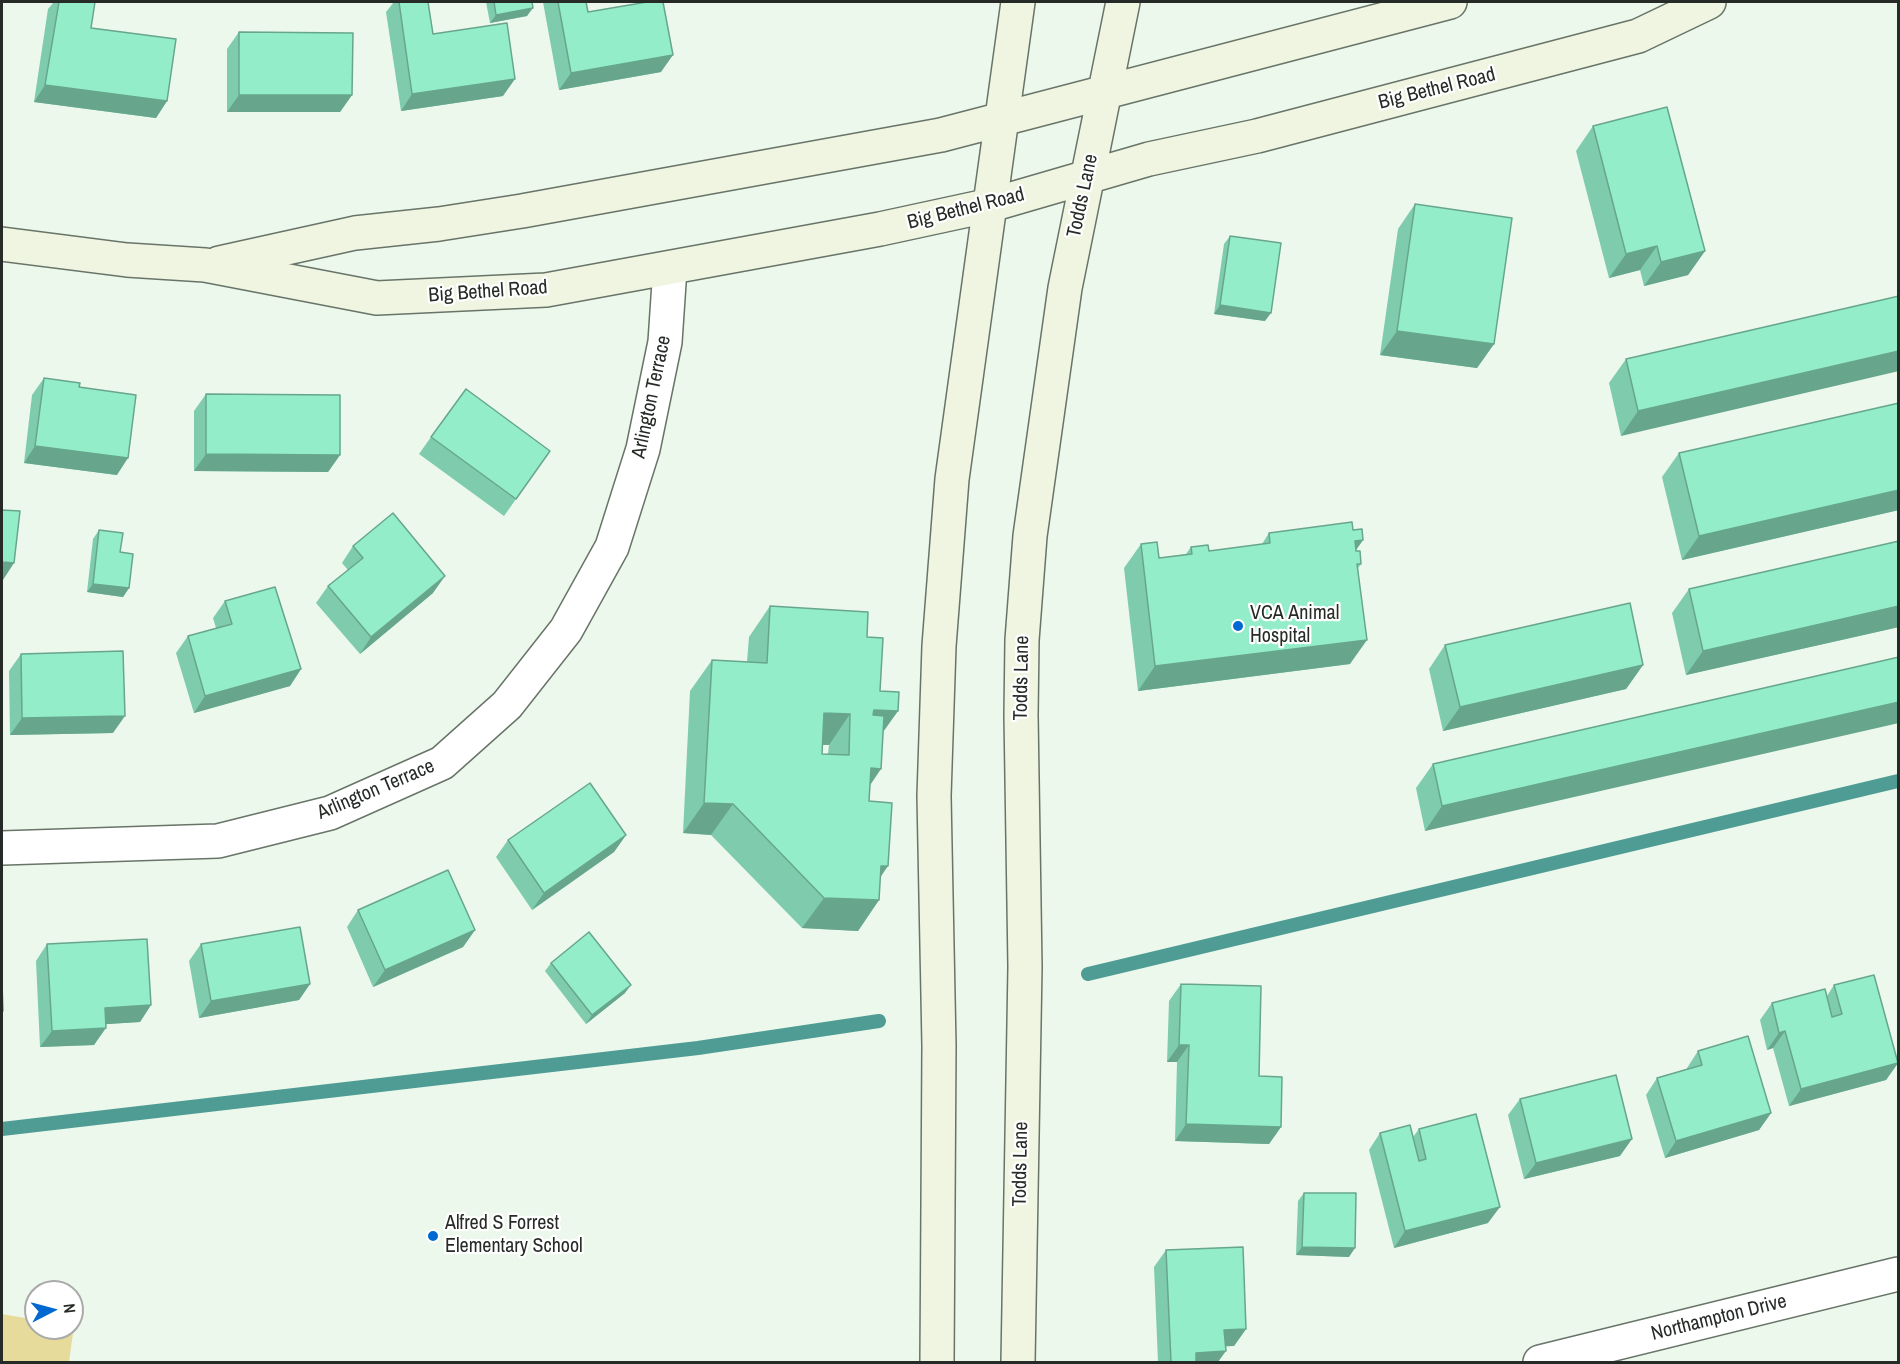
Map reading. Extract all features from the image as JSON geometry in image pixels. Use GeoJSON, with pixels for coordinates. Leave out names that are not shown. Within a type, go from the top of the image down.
{"type":"FeatureCollection","features":[{"type":"Feature","properties":{"kind":"main road"},"geometry":{"type":"LineString","coordinates":[[937,1362],[939,1046],[934,796],[935,710],[952,479],[1018,2]]}},
{"type":"Feature","properties":{"kind":"main road","name":"Todds Lane"},"geometry":{"type":"LineString","coordinates":[[1018,1362],[1025,968],[1022,640],[1034,490],[1065,288],[1123,2]]}},
{"type":"Feature","properties":{"kind":"main road","name":"Big Bethel Road"},"geometry":{"type":"LineString","coordinates":[[205,266],[355,233],[439,224],[556,205],[908,141],[1003,120],[1106,90],[1450,2]]}},
{"type":"Feature","properties":{"kind":"main road","name":"Big Bethel Road"},"geometry":{"type":"LineString","coordinates":[[2,244],[127,260],[205,266],[377,298],[546,290],[930,220],[991,205],[1088,176],[1257,136],[1638,36],[1709,2]]}},
{"type":"Feature","properties":{"kind":"street","name":"Arlington Terrace"},"geometry":{"type":"LineString","coordinates":[[2,848],[219,840],[330,813],[442,763],[507,705],[566,630],[612,547],[648,428],[665,342],[670,268]]}},
{"type":"Feature","properties":{"kind":"street","name":"Northampton Drive"},"geometry":{"type":"LineString","coordinates":[[1540,1362],[1899,1274]]}},
{"type":"Feature","properties":{"kind":"shaded area"},"geometry":{"type":"Polygon","coordinates":[[[2,1314],[24,1318],[24,1340],[72,1340],[69,1362],[2,1362],[2,1314]]]}},
{"type":"Feature","properties":{"kind":"building"},"geometry":{"type":"Polygon","coordinates":[[[59,2],[95,2],[91,28],[176,39],[167,101],[45,85],[59,2]]]}},
{"type":"Feature","properties":{"kind":"building"},"geometry":{"type":"Polygon","coordinates":[[[399,2],[428,2],[433,34],[507,23],[515,79],[412,94],[399,2]]]}},
{"type":"Feature","properties":{"kind":"building"},"geometry":{"type":"Polygon","coordinates":[[[494,2],[532,2],[533,8],[496,15],[494,2]]]}},
{"type":"Feature","properties":{"kind":"building"},"geometry":{"type":"Polygon","coordinates":[[[558,2],[586,2],[588,12],[647,2],[663,2],[673,55],[571,73],[558,2]]]}},
{"type":"Feature","properties":{"kind":"building"},"geometry":{"type":"Polygon","coordinates":[[[239,32],[353,33],[352,95],[239,95],[239,32]]]}},
{"type":"Feature","properties":{"kind":"building"},"geometry":{"type":"Polygon","coordinates":[[[1667,107],[1705,251],[1661,262],[1657,246],[1626,254],[1593,126],[1667,107]]]}},
{"type":"Feature","properties":{"kind":"building"},"geometry":{"type":"Polygon","coordinates":[[[1415,204],[1512,218],[1494,344],[1397,331],[1415,204]]]}},
{"type":"Feature","properties":{"kind":"building"},"geometry":{"type":"Polygon","coordinates":[[[1230,236],[1281,243],[1271,313],[1220,305],[1230,236]]]}},
{"type":"Feature","properties":{"kind":"building"},"geometry":{"type":"Polygon","coordinates":[[[1899,296],[1899,351],[1638,411],[1626,359],[1899,296]]]}},
{"type":"Feature","properties":{"kind":"building"},"geometry":{"type":"Polygon","coordinates":[[[44,378],[80,383],[79,387],[136,395],[128,458],[35,446],[44,378]]]}},
{"type":"Feature","properties":{"kind":"building"},"geometry":{"type":"Polygon","coordinates":[[[466,389],[550,451],[516,499],[431,437],[466,389]]]}},
{"type":"Feature","properties":{"kind":"building"},"geometry":{"type":"Polygon","coordinates":[[[206,394],[340,395],[340,455],[206,454],[206,394]]]}},
{"type":"Feature","properties":{"kind":"building"},"geometry":{"type":"Polygon","coordinates":[[[1899,403],[1899,490],[1699,536],[1679,453],[1899,403]]]}},
{"type":"Feature","properties":{"kind":"building"},"geometry":{"type":"Polygon","coordinates":[[[2,510],[20,511],[14,563],[2,562],[2,510]]]}},
{"type":"Feature","properties":{"kind":"building"},"geometry":{"type":"Polygon","coordinates":[[[393,513],[445,576],[371,637],[328,586],[363,558],[353,546],[393,513]]]}},
{"type":"Feature","properties":{"kind":"building","name":"VCA Animal Hospital"},"geometry":{"type":"Polygon","coordinates":[[[1352,522],[1353,530],[1362,529],[1363,540],[1355,541],[1356,551],[1360,551],[1361,564],[1357,564],[1367,640],[1155,666],[1141,544],[1157,542],[1159,558],[1192,554],[1191,547],[1208,545],[1209,551],[1270,543],[1269,533],[1352,522]]]}},
{"type":"Feature","properties":{"kind":"building"},"geometry":{"type":"Polygon","coordinates":[[[99,530],[123,533],[120,552],[133,554],[129,588],[93,584],[99,530]]]}},
{"type":"Feature","properties":{"kind":"building"},"geometry":{"type":"Polygon","coordinates":[[[1899,541],[1899,606],[1703,651],[1689,589],[1899,541]]]}},
{"type":"Feature","properties":{"kind":"building"},"geometry":{"type":"Polygon","coordinates":[[[275,587],[301,669],[205,696],[188,636],[232,624],[225,601],[275,587]]]}},
{"type":"Feature","properties":{"kind":"building"},"geometry":{"type":"Polygon","coordinates":[[[1630,603],[1643,665],[1460,707],[1445,645],[1630,603]]]}},
{"type":"Feature","properties":{"kind":"building"},"geometry":{"type":"Polygon","coordinates":[[[770,606],[868,612],[867,637],[883,638],[880,691],[899,692],[898,711],[874,710],[873,715],[884,716],[881,769],[871,768],[869,801],[892,803],[888,866],[881,866],[879,900],[824,898],[733,804],[704,803],[712,660],[767,663],[770,606]],[[824,713],[822,754],[849,755],[850,714],[824,713]]]}},
{"type":"Feature","properties":{"kind":"building"},"geometry":{"type":"Polygon","coordinates":[[[123,651],[125,716],[22,718],[21,654],[123,651]]]}},
{"type":"Feature","properties":{"kind":"building"},"geometry":{"type":"Polygon","coordinates":[[[1899,657],[1899,702],[1442,806],[1433,764],[1899,657]]]}},
{"type":"Feature","properties":{"kind":"building"},"geometry":{"type":"Polygon","coordinates":[[[590,783],[626,835],[544,893],[508,840],[590,783]]]}},
{"type":"Feature","properties":{"kind":"building"},"geometry":{"type":"Polygon","coordinates":[[[448,870],[475,930],[385,970],[358,910],[448,870]]]}},
{"type":"Feature","properties":{"kind":"building"},"geometry":{"type":"Polygon","coordinates":[[[300,927],[310,984],[211,1001],[201,944],[300,927]]]}},
{"type":"Feature","properties":{"kind":"building"},"geometry":{"type":"Polygon","coordinates":[[[589,932],[631,985],[592,1015],[551,963],[589,932]]]}},
{"type":"Feature","properties":{"kind":"building"},"geometry":{"type":"Polygon","coordinates":[[[147,939],[151,1005],[105,1008],[106,1028],[52,1031],[47,944],[147,939]]]}},
{"type":"Feature","properties":{"kind":"building"},"geometry":{"type":"Polygon","coordinates":[[[1874,975],[1898,1063],[1801,1089],[1785,1031],[1779,1033],[1772,1003],[1825,989],[1832,1017],[1842,1014],[1834,985],[1874,975]]]}},
{"type":"Feature","properties":{"kind":"building"},"geometry":{"type":"Polygon","coordinates":[[[1181,984],[1261,986],[1259,1076],[1282,1077],[1281,1127],[1186,1124],[1189,1045],[1179,1045],[1181,984]]]}},
{"type":"Feature","properties":{"kind":"building"},"geometry":{"type":"Polygon","coordinates":[[[1748,1036],[1771,1113],[1676,1141],[1657,1078],[1702,1065],[1698,1051],[1748,1036]]]}},
{"type":"Feature","properties":{"kind":"building"},"geometry":{"type":"Polygon","coordinates":[[[1616,1075],[1632,1139],[1536,1163],[1520,1099],[1616,1075]]]}},
{"type":"Feature","properties":{"kind":"building"},"geometry":{"type":"Polygon","coordinates":[[[1476,1114],[1500,1207],[1405,1231],[1380,1133],[1410,1125],[1419,1161],[1426,1159],[1419,1129],[1476,1114]]]}},
{"type":"Feature","properties":{"kind":"building"},"geometry":{"type":"Polygon","coordinates":[[[1304,1193],[1356,1193],[1355,1248],[1302,1247],[1304,1193]]]}},
{"type":"Feature","properties":{"kind":"building"},"geometry":{"type":"Polygon","coordinates":[[[1243,1247],[1246,1329],[1224,1330],[1226,1351],[1196,1353],[1196,1362],[1171,1362],[1166,1250],[1243,1247]]]}},
{"type":"Feature","properties":{"kind":"waterway"},"geometry":{"type":"LineString","coordinates":[[1088,974],[1898,781]]}},
{"type":"Feature","properties":{"kind":"waterway"},"geometry":{"type":"LineString","coordinates":[[2,1129],[698,1048],[879,1021]]}},
{"type":"Feature","properties":{"kind":"place","name":"VCA Animal Hospital"},"geometry":{"type":"Point","coordinates":[1238,626]}},
{"type":"Feature","properties":{"kind":"place","name":"Alfred S Forrest Elementary School"},"geometry":{"type":"Point","coordinates":[433,1236]}}]}
